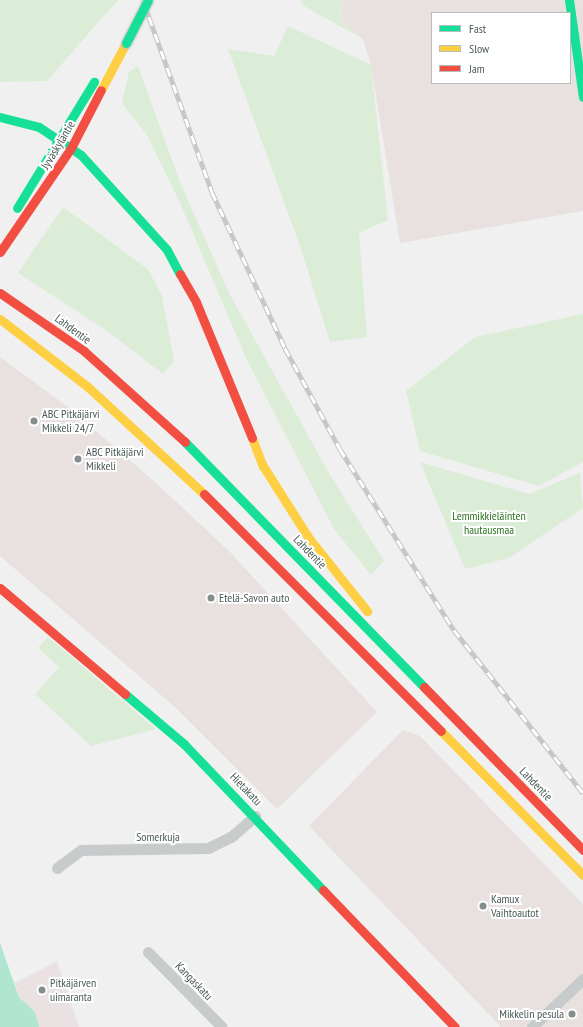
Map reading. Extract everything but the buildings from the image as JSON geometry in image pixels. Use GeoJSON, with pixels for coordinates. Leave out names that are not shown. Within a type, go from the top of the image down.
{"type":"FeatureCollection","features":[{"type":"Feature","properties":{"kind":"main road","name":"Jyväskyläntie"},"geometry":{"type":"LineString","coordinates":[[0,252],[71,148],[148,0]]}},
{"type":"Feature","properties":{"kind":"main road"},"geometry":{"type":"LineString","coordinates":[[569,0],[571,12]]}},
{"type":"Feature","properties":{"kind":"main road"},"geometry":{"type":"LineString","coordinates":[[571,14],[583,97]]}},
{"type":"Feature","properties":{"kind":"main road","name":"Jyväskyläntie"},"geometry":{"type":"LineString","coordinates":[[0,248],[11,219],[57,138],[99,75],[126,43]]}},
{"type":"Feature","properties":{"kind":"main road"},"geometry":{"type":"LineString","coordinates":[[0,117],[39,127],[71,148],[147,225],[183,275],[263,466],[308,537],[377,622],[427,687]]}},
{"type":"Feature","properties":{"kind":"main road","name":"Lahdentie"},"geometry":{"type":"LineString","coordinates":[[0,293],[84,351],[126,386],[427,687],[583,850]]}},
{"type":"Feature","properties":{"kind":"main road"},"geometry":{"type":"LineString","coordinates":[[0,319],[88,387],[229,517],[583,875]]}},
{"type":"Feature","properties":{"kind":"main road","name":"Hietakatu"},"geometry":{"type":"LineString","coordinates":[[2,594],[184,744],[255,816],[455,1027]]}},
{"type":"Feature","properties":{"kind":"street","name":"Somerkuja"},"geometry":{"type":"LineString","coordinates":[[57,868],[81,850],[208,848],[231,837],[255,816]]}},
{"type":"Feature","properties":{"kind":"street","name":"Kangaskatu"},"geometry":{"type":"LineString","coordinates":[[148,952],[222,1027]]}},
{"type":"Feature","properties":{"kind":"street"},"geometry":{"type":"LineString","coordinates":[[532,1027],[583,978]]}},
{"type":"Feature","properties":{"kind":"shaded area"},"geometry":{"type":"Polygon","coordinates":[[[342,0],[583,0],[583,211],[400,243],[371,65],[363,39],[341,22],[342,0]]]}},
{"type":"Feature","properties":{"kind":"shaded area"},"geometry":{"type":"Polygon","coordinates":[[[0,357],[72,410],[157,484],[229,551],[377,712],[277,809],[176,708],[0,556],[0,357]]]}},
{"type":"Feature","properties":{"kind":"shaded area"},"geometry":{"type":"Polygon","coordinates":[[[403,730],[420,736],[583,904],[583,1027],[501,1027],[309,826],[403,730]]]}},
{"type":"Feature","properties":{"kind":"shaded area"},"geometry":{"type":"Polygon","coordinates":[[[0,943],[19,997],[35,1012],[39,1027],[0,1027],[0,943]]]}},
{"type":"Feature","properties":{"kind":"green space"},"geometry":{"type":"Polygon","coordinates":[[[0,0],[118,0],[47,81],[0,82],[0,0]]]}},
{"type":"Feature","properties":{"kind":"green space"},"geometry":{"type":"Polygon","coordinates":[[[301,0],[342,0],[341,22],[363,39],[302,5],[301,0]]]}},
{"type":"Feature","properties":{"kind":"green space"},"geometry":{"type":"Polygon","coordinates":[[[288,26],[371,65],[388,220],[359,233],[367,337],[330,342],[300,246],[228,49],[274,56],[288,26]]]}},
{"type":"Feature","properties":{"kind":"green space"},"geometry":{"type":"Polygon","coordinates":[[[138,66],[180,182],[228,291],[330,475],[384,561],[371,575],[334,529],[246,358],[181,205],[147,135],[122,103],[129,72],[138,66]]]}},
{"type":"Feature","properties":{"kind":"green space"},"geometry":{"type":"Polygon","coordinates":[[[63,207],[148,269],[162,296],[174,361],[163,374],[107,331],[18,273],[63,207]]]}},
{"type":"Feature","properties":{"kind":"green space"},"geometry":{"type":"Polygon","coordinates":[[[583,314],[583,462],[539,486],[420,451],[406,391],[475,337],[583,314]]]}},
{"type":"Feature","properties":{"kind":"green space","name":"Lemmikkieläinten hautausmaa"},"geometry":{"type":"Polygon","coordinates":[[[420,462],[529,494],[580,473],[583,508],[509,558],[465,569],[420,462]]]}},
{"type":"Feature","properties":{"kind":"green space"},"geometry":{"type":"Polygon","coordinates":[[[48,637],[156,729],[91,746],[35,694],[59,667],[38,648],[48,637]]]}},
{"type":"Feature","properties":{"kind":"sand","name":"Pitkäjärven uimaranta"},"geometry":{"type":"Polygon","coordinates":[[[57,961],[79,1027],[39,1027],[35,1012],[19,997],[15,983],[57,961]]]}},
{"type":"Feature","properties":{"kind":"railway"},"geometry":{"type":"LineString","coordinates":[[143,0],[212,192],[285,348],[340,449],[454,630],[583,793]]}},
{"type":"Feature","properties":{"kind":"traffic: fast"},"geometry":{"type":"LineString","coordinates":[[126,43],[148,0]]}},
{"type":"Feature","properties":{"kind":"traffic: fast"},"geometry":{"type":"LineString","coordinates":[[569,0],[571,12]]}},
{"type":"Feature","properties":{"kind":"traffic: fast"},"geometry":{"type":"LineString","coordinates":[[571,14],[583,97]]}},
{"type":"Feature","properties":{"kind":"traffic: fast"},"geometry":{"type":"LineString","coordinates":[[17,208],[94,82]]}},
{"type":"Feature","properties":{"kind":"traffic: fast"},"geometry":{"type":"LineString","coordinates":[[0,117],[39,127],[81,155],[167,250],[180,274]]}},
{"type":"Feature","properties":{"kind":"traffic: fast"},"geometry":{"type":"LineString","coordinates":[[185,442],[424,687]]}},
{"type":"Feature","properties":{"kind":"traffic: fast"},"geometry":{"type":"LineString","coordinates":[[125,694],[184,744],[323,890]]}},
{"type":"Feature","properties":{"kind":"traffic: slow"},"geometry":{"type":"LineString","coordinates":[[101,90],[126,43]]}},
{"type":"Feature","properties":{"kind":"traffic: slow"},"geometry":{"type":"LineString","coordinates":[[0,319],[88,387],[204,494]]}},
{"type":"Feature","properties":{"kind":"traffic: slow"},"geometry":{"type":"LineString","coordinates":[[252,438],[263,466],[308,537],[367,611]]}},
{"type":"Feature","properties":{"kind":"traffic: slow"},"geometry":{"type":"LineString","coordinates":[[441,731],[583,875]]}},
{"type":"Feature","properties":{"kind":"traffic: jam"},"geometry":{"type":"LineString","coordinates":[[0,252],[71,148],[101,90]]}},
{"type":"Feature","properties":{"kind":"traffic: jam"},"geometry":{"type":"LineString","coordinates":[[180,274],[196,302],[252,438]]}},
{"type":"Feature","properties":{"kind":"traffic: jam"},"geometry":{"type":"LineString","coordinates":[[0,293],[84,351],[185,442]]}},
{"type":"Feature","properties":{"kind":"traffic: jam"},"geometry":{"type":"LineString","coordinates":[[204,494],[441,731]]}},
{"type":"Feature","properties":{"kind":"traffic: jam"},"geometry":{"type":"LineString","coordinates":[[0,588],[125,694]]}},
{"type":"Feature","properties":{"kind":"traffic: jam"},"geometry":{"type":"LineString","coordinates":[[424,687],[583,850]]}},
{"type":"Feature","properties":{"kind":"traffic: jam"},"geometry":{"type":"LineString","coordinates":[[323,890],[455,1027]]}},
{"type":"Feature","properties":{"kind":"place","name":"ABC Pitkäjärvi Mikkeli 24/7"},"geometry":{"type":"Point","coordinates":[34,421]}},
{"type":"Feature","properties":{"kind":"place","name":"ABC Pitkäjärvi Mikkeli"},"geometry":{"type":"Point","coordinates":[78,459]}},
{"type":"Feature","properties":{"kind":"place","name":"Etelä-Savon auto"},"geometry":{"type":"Point","coordinates":[211,598]}},
{"type":"Feature","properties":{"kind":"place","name":"Kamux Vaihtoautot"},"geometry":{"type":"Point","coordinates":[483,906]}},
{"type":"Feature","properties":{"kind":"place","name":"Pitkäjärven uimaranta"},"geometry":{"type":"Point","coordinates":[42,990]}},
{"type":"Feature","properties":{"kind":"place","name":"Mikkelin pesula"},"geometry":{"type":"Point","coordinates":[572,1014]}}]}
